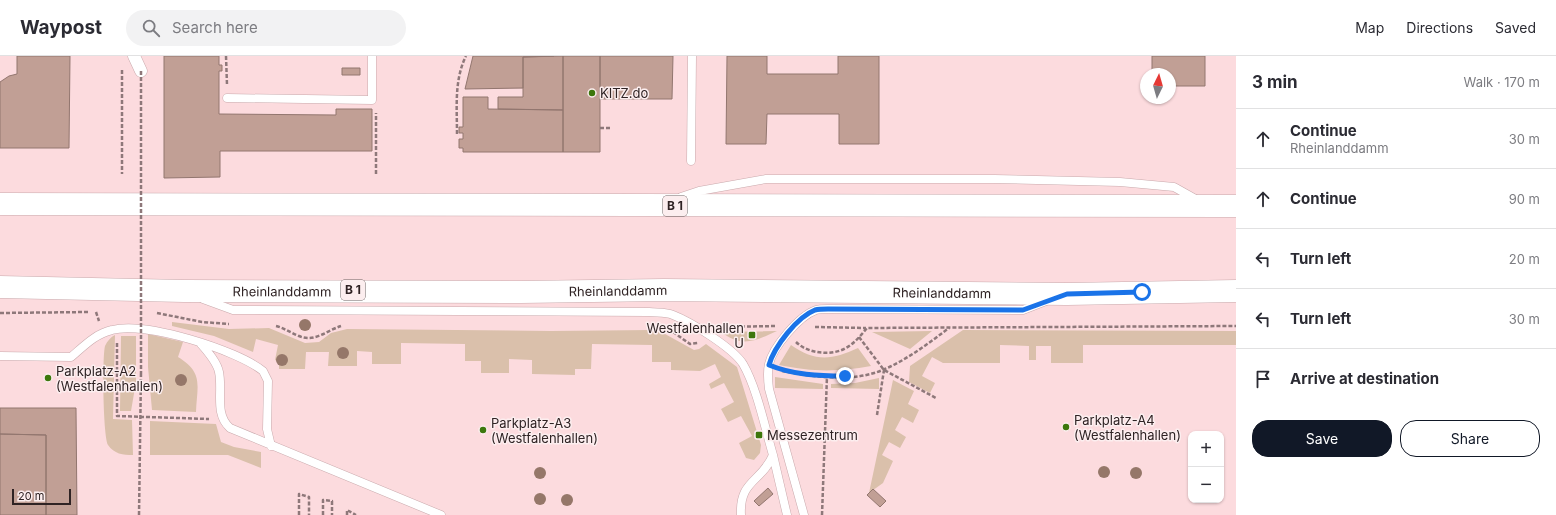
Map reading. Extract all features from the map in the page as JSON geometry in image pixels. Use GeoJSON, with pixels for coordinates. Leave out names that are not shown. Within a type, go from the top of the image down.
{"type":"FeatureCollection","features":[{"type":"Feature","properties":{"kind":"main road","name":"B 1"},"geometry":{"type":"LineString","coordinates":[[0,204],[1236,206]]}},
{"type":"Feature","properties":{"kind":"main road","name":"Rheinlanddamm"},"geometry":{"type":"LineString","coordinates":[[0,287],[184,291],[521,292],[664,290],[1067,294],[1236,291]]}},
{"type":"Feature","properties":{"kind":"street"},"geometry":{"type":"LineString","coordinates":[[134,56],[141,71]]}},
{"type":"Feature","properties":{"kind":"lane"},"geometry":{"type":"LineString","coordinates":[[227,98],[372,100],[372,56]]}},
{"type":"Feature","properties":{"kind":"lane"},"geometry":{"type":"LineString","coordinates":[[691,161],[692,56]]}},
{"type":"Feature","properties":{"kind":"lane"},"geometry":{"type":"LineString","coordinates":[[184,291],[233,310],[649,312],[672,315],[708,334],[740,361],[752,387],[773,455],[787,515]]}},
{"type":"Feature","properties":{"kind":"lane"},"geometry":{"type":"LineString","coordinates":[[804,515],[769,389],[769,365],[774,350],[793,327],[815,310],[1023,310],[1067,294]]}},
{"type":"Feature","properties":{"kind":"lane"},"geometry":{"type":"LineString","coordinates":[[0,356],[71,357],[97,336],[118,329],[166,332],[200,343],[260,368],[266,375],[266,429],[271,446]]}},
{"type":"Feature","properties":{"kind":"lane"},"geometry":{"type":"LineString","coordinates":[[200,343],[218,367],[220,374],[220,410],[223,419],[230,428],[441,515]]}},
{"type":"Feature","properties":{"kind":"lane"},"geometry":{"type":"LineString","coordinates":[[741,515],[740,500],[742,494],[749,484],[764,470],[773,455]]}},
{"type":"Feature","properties":{"kind":"path"},"geometry":{"type":"LineString","coordinates":[[226,56],[227,98]]}},
{"type":"Feature","properties":{"kind":"path"},"geometry":{"type":"LineString","coordinates":[[457,134],[458,82],[461,66],[466,56]]}},
{"type":"Feature","properties":{"kind":"path"},"geometry":{"type":"LineString","coordinates":[[122,68],[122,174]]}},
{"type":"Feature","properties":{"kind":"path"},"geometry":{"type":"LineString","coordinates":[[139,515],[141,417],[141,71]]}},
{"type":"Feature","properties":{"kind":"path"},"geometry":{"type":"LineString","coordinates":[[376,119],[376,174]]}},
{"type":"Feature","properties":{"kind":"path"},"geometry":{"type":"LineString","coordinates":[[600,128],[612,128]]}},
{"type":"Feature","properties":{"kind":"path"},"geometry":{"type":"LineString","coordinates":[[769,365],[797,374],[854,377],[884,370],[915,352],[949,328],[1236,326]]}},
{"type":"Feature","properties":{"kind":"path"},"geometry":{"type":"LineString","coordinates":[[793,327],[867,328]]}},
{"type":"Feature","properties":{"kind":"path"},"geometry":{"type":"LineString","coordinates":[[118,329],[117,416],[223,419]]}},
{"type":"Feature","properties":{"kind":"path"},"geometry":{"type":"LineString","coordinates":[[859,337],[884,370],[936,398]]}},
{"type":"Feature","properties":{"kind":"path"},"geometry":{"type":"LineString","coordinates":[[877,415],[884,370]]}},
{"type":"Feature","properties":{"kind":"path"},"geometry":{"type":"LineString","coordinates":[[822,515],[827,376]]}},
{"type":"Feature","properties":{"kind":"path"},"geometry":{"type":"LineString","coordinates":[[299,515],[299,494],[309,497],[309,515]]}},
{"type":"Feature","properties":{"kind":"path"},"geometry":{"type":"LineString","coordinates":[[323,515],[323,500],[332,501],[332,515]]}},
{"type":"Feature","properties":{"kind":"path"},"geometry":{"type":"LineString","coordinates":[[347,515],[347,510],[356,515]]}},
{"type":"Feature","properties":{"kind":"shaded area"},"geometry":{"type":"Polygon","coordinates":[[[172,322],[229,329],[269,328],[305,343],[319,342],[331,333],[347,329],[551,331],[652,330],[665,334],[694,350],[699,349],[706,344],[737,367],[761,445],[760,453],[754,460],[746,458],[739,443],[752,436],[741,416],[728,422],[721,409],[734,402],[724,383],[711,389],[709,384],[721,377],[715,364],[700,371],[671,370],[671,362],[652,362],[652,345],[592,344],[591,369],[575,369],[575,375],[532,374],[532,360],[509,359],[509,373],[481,373],[481,361],[465,361],[465,344],[401,343],[401,364],[372,364],[372,352],[357,351],[357,366],[328,366],[329,352],[306,352],[305,369],[279,369],[279,362],[275,360],[278,345],[256,339],[253,352],[214,336],[172,326],[172,322]]]}},
{"type":"Feature","properties":{"kind":"shaded area"},"geometry":{"type":"Polygon","coordinates":[[[963,330],[1236,331],[1236,345],[1083,345],[1083,363],[1051,363],[1051,346],[1036,346],[1036,360],[1029,360],[1029,346],[1000,345],[1000,363],[943,363],[932,357],[922,376],[935,383],[930,393],[909,382],[910,366],[963,330]]]}},
{"type":"Feature","properties":{"kind":"shaded area"},"geometry":{"type":"Polygon","coordinates":[[[777,331],[762,338],[749,341],[736,340],[721,332],[777,331]]]}},
{"type":"Feature","properties":{"kind":"shaded area"},"geometry":{"type":"Polygon","coordinates":[[[932,331],[910,349],[872,332],[932,331]]]}},
{"type":"Feature","properties":{"kind":"shaded area"},"geometry":{"type":"Polygon","coordinates":[[[148,334],[183,342],[178,357],[192,369],[197,380],[198,387],[196,412],[152,410],[148,367],[148,334]]]}},
{"type":"Feature","properties":{"kind":"shaded area"},"geometry":{"type":"Polygon","coordinates":[[[115,335],[113,419],[132,420],[133,455],[116,452],[110,448],[106,439],[104,353],[107,342],[115,335]]]}},
{"type":"Feature","properties":{"kind":"shaded area"},"geometry":{"type":"Polygon","coordinates":[[[121,336],[136,336],[136,382],[131,411],[120,411],[121,336]]]}},
{"type":"Feature","properties":{"kind":"shaded area"},"geometry":{"type":"Polygon","coordinates":[[[791,345],[800,351],[816,357],[832,357],[858,348],[871,366],[847,369],[814,370],[779,365],[791,345]]]}},
{"type":"Feature","properties":{"kind":"shaded area"},"geometry":{"type":"Polygon","coordinates":[[[775,377],[823,384],[823,389],[775,388],[775,377]]]}},
{"type":"Feature","properties":{"kind":"shaded area"},"geometry":{"type":"Polygon","coordinates":[[[879,378],[879,389],[831,388],[831,384],[855,383],[879,378]]]}},
{"type":"Feature","properties":{"kind":"shaded area"},"geometry":{"type":"Polygon","coordinates":[[[893,380],[914,391],[908,404],[919,410],[913,423],[902,417],[895,430],[906,437],[900,448],[889,442],[882,455],[893,461],[883,483],[869,493],[893,380]]]}},
{"type":"Feature","properties":{"kind":"shaded area"},"geometry":{"type":"Polygon","coordinates":[[[150,421],[216,424],[221,442],[234,447],[261,452],[261,468],[228,455],[150,455],[150,421]]]}},
{"type":"Feature","properties":{"kind":"building"},"geometry":{"type":"Polygon","coordinates":[[[17,56],[70,56],[69,148],[0,148],[0,82],[9,76],[17,74],[17,56]]]}},
{"type":"Feature","properties":{"kind":"building"},"geometry":{"type":"Polygon","coordinates":[[[164,56],[219,56],[219,65],[222,65],[222,71],[219,71],[219,114],[336,115],[336,109],[372,109],[372,151],[220,151],[220,177],[164,178],[164,56]]]}},
{"type":"Feature","properties":{"kind":"building"},"geometry":{"type":"Polygon","coordinates":[[[473,56],[554,56],[523,57],[523,88],[465,89],[473,56]]]}},
{"type":"Feature","properties":{"kind":"building"},"geometry":{"type":"Polygon","coordinates":[[[563,56],[563,110],[498,109],[498,97],[523,97],[523,57],[563,56]]]}},
{"type":"Feature","properties":{"kind":"building"},"geometry":{"type":"Polygon","coordinates":[[[563,56],[600,56],[600,152],[563,152],[563,56]]]}},
{"type":"Feature","properties":{"kind":"building"},"geometry":{"type":"Polygon","coordinates":[[[600,56],[673,56],[672,99],[600,99],[600,56]]]}},
{"type":"Feature","properties":{"kind":"building"},"geometry":{"type":"Polygon","coordinates":[[[727,56],[767,56],[767,74],[838,74],[838,56],[879,56],[879,144],[839,144],[839,114],[767,114],[766,144],[726,144],[727,56]]]}},
{"type":"Feature","properties":{"kind":"building"},"geometry":{"type":"Polygon","coordinates":[[[1152,56],[1205,56],[1205,86],[1176,86],[1176,68],[1152,68],[1152,56]]]}},
{"type":"Feature","properties":{"kind":"building"},"geometry":{"type":"Polygon","coordinates":[[[342,68],[360,68],[360,75],[342,75],[342,68]]]}},
{"type":"Feature","properties":{"kind":"building"},"geometry":{"type":"Polygon","coordinates":[[[463,97],[488,97],[488,109],[563,110],[563,152],[463,152],[463,148],[459,148],[459,139],[463,139],[463,133],[459,133],[459,127],[463,127],[463,97]]]}},
{"type":"Feature","properties":{"kind":"building"},"geometry":{"type":"Polygon","coordinates":[[[0,408],[76,408],[77,515],[46,515],[46,435],[0,434],[0,408]]]}},
{"type":"Feature","properties":{"kind":"building"},"geometry":{"type":"Polygon","coordinates":[[[0,434],[46,435],[46,515],[0,515],[0,434]]]}},
{"type":"Feature","properties":{"kind":"building"},"geometry":{"type":"Polygon","coordinates":[[[768,488],[773,494],[759,506],[754,501],[768,488]]]}},
{"type":"Feature","properties":{"kind":"building"},"geometry":{"type":"Polygon","coordinates":[[[873,489],[886,501],[880,507],[867,495],[873,489]]]}},
{"type":"Feature","properties":{"kind":"place","name":"KITZ.do"},"geometry":{"type":"Point","coordinates":[592,93]}},
{"type":"Feature","properties":{"kind":"place","name":"Westfalenhallen U"},"geometry":{"type":"Point","coordinates":[752,335]}},
{"type":"Feature","properties":{"kind":"place","name":"Parkplatz-A2 (Westfalenhallen)"},"geometry":{"type":"Point","coordinates":[48,378]}},
{"type":"Feature","properties":{"kind":"place","name":"Parkplatz-A4 (Westfalenhallen)"},"geometry":{"type":"Point","coordinates":[1066,427]}},
{"type":"Feature","properties":{"kind":"place","name":"Parkplatz-A3 (Westfalenhallen)"},"geometry":{"type":"Point","coordinates":[483,430]}},
{"type":"Feature","properties":{"kind":"place","name":"Messezentrum"},"geometry":{"type":"Point","coordinates":[759,435]}},
{"type":"Feature","properties":{"kind":"route"},"geometry":{"type":"LineString","coordinates":[[845,376],[797,374],[769,365],[774,350],[787,334],[793,327],[815,310],[1023,310],[1067,294],[1142,292]]}}]}
